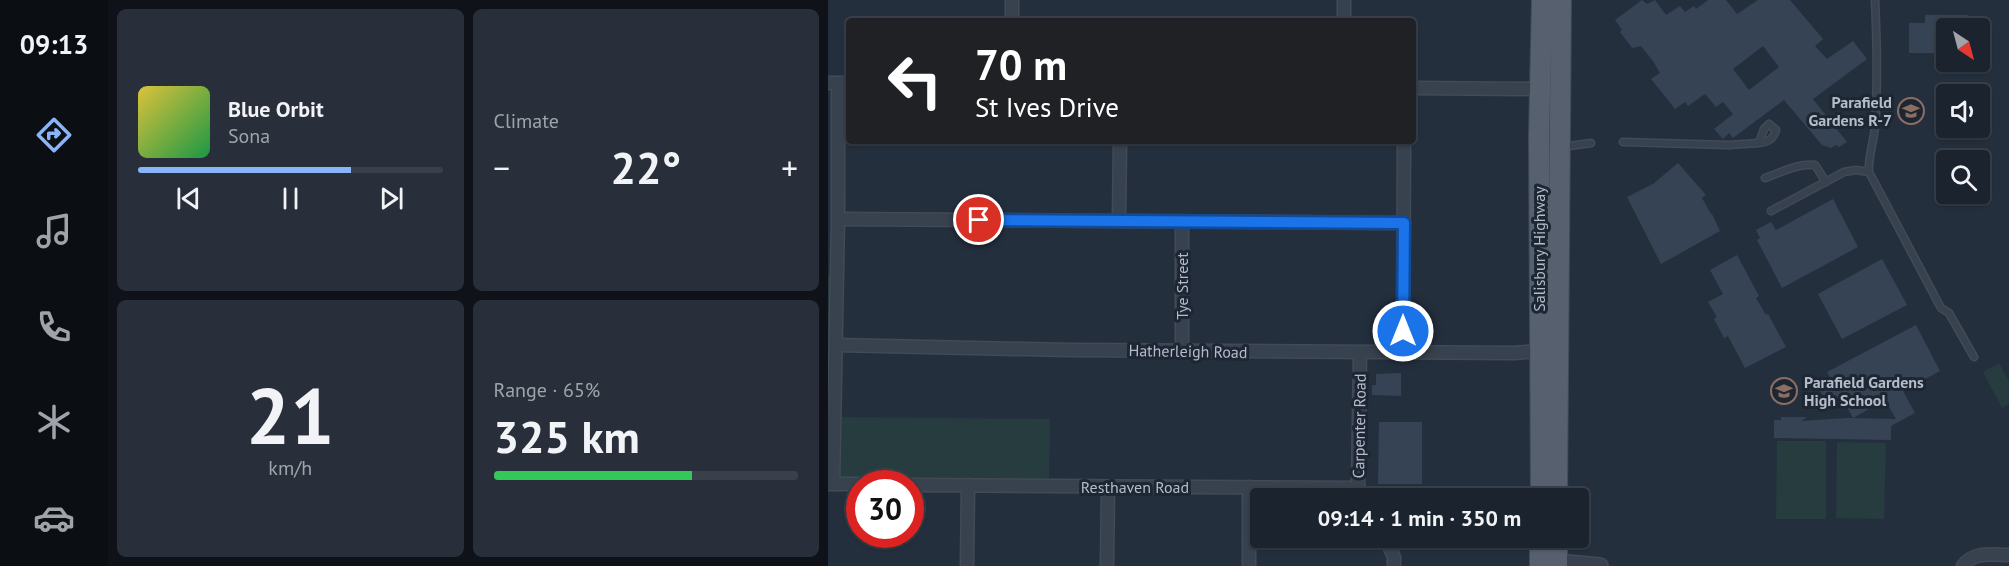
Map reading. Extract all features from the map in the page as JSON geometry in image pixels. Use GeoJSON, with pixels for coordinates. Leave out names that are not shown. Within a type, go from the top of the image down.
{"type":"FeatureCollection","features":[{"type":"Feature","properties":{"kind":"main road","name":"Salisbury Highway"},"geometry":{"type":"LineString","coordinates":[[1542,0],[1540,89],[1549,351],[1556,488]]}},
{"type":"Feature","properties":{"kind":"main road","name":"Salisbury Highway"},"geometry":{"type":"LineString","coordinates":[[1542,488],[1560,147],[1561,0]]}},
{"type":"Feature","properties":{"kind":"main road"},"geometry":{"type":"LineString","coordinates":[[1543,548],[1548,564]]}},
{"type":"Feature","properties":{"kind":"main road"},"geometry":{"type":"LineString","coordinates":[[1548,564],[1553,548]]}},
{"type":"Feature","properties":{"kind":"street"},"geometry":{"type":"LineString","coordinates":[[1012,0],[1012,18]]}},
{"type":"Feature","properties":{"kind":"street"},"geometry":{"type":"LineString","coordinates":[[1344,0],[1344,18]]}},
{"type":"Feature","properties":{"kind":"street"},"geometry":{"type":"LineString","coordinates":[[831,484],[836,345],[838,83]]}},
{"type":"Feature","properties":{"kind":"street"},"geometry":{"type":"LineString","coordinates":[[1416,88],[1540,89]]}},
{"type":"Feature","properties":{"kind":"street"},"geometry":{"type":"LineString","coordinates":[[1119,220],[1120,144]]}},
{"type":"Feature","properties":{"kind":"street"},"geometry":{"type":"LineString","coordinates":[[1403,353],[1404,144]]}},
{"type":"Feature","properties":{"kind":"street"},"geometry":{"type":"LineString","coordinates":[[838,219],[1404,223]]}},
{"type":"Feature","properties":{"kind":"street","name":"Tye Street"},"geometry":{"type":"LineString","coordinates":[[1182,221],[1182,351]]}},
{"type":"Feature","properties":{"kind":"street","name":"Hatherleigh Road"},"geometry":{"type":"LineString","coordinates":[[836,345],[1360,353],[1549,351]]}},
{"type":"Feature","properties":{"kind":"street","name":"Carpenter Road"},"geometry":{"type":"LineString","coordinates":[[1360,353],[1361,488]]}},
{"type":"Feature","properties":{"kind":"street","name":"Resthaven Road"},"geometry":{"type":"LineString","coordinates":[[924,485],[1249,488]]}},
{"type":"Feature","properties":{"kind":"street"},"geometry":{"type":"LineString","coordinates":[[967,566],[968,485]]}},
{"type":"Feature","properties":{"kind":"street"},"geometry":{"type":"LineString","coordinates":[[1107,566],[1108,486]]}},
{"type":"Feature","properties":{"kind":"street"},"geometry":{"type":"LineString","coordinates":[[1249,488],[1249,566]]}},
{"type":"Feature","properties":{"kind":"street"},"geometry":{"type":"LineString","coordinates":[[1390,548],[1394,557],[1394,566]]}},
{"type":"Feature","properties":{"kind":"street"},"geometry":{"type":"LineString","coordinates":[[1964,566],[1967,561],[1978,555],[2009,555]]}},
{"type":"Feature","properties":{"kind":"street"},"geometry":{"type":"LineString","coordinates":[[1548,564],[1600,566]]}},
{"type":"Feature","properties":{"kind":"lane"},"geometry":{"type":"LineString","coordinates":[[1875,0],[1878,65],[1875,128],[1868,164],[1869,172],[1941,308],[1949,314],[1974,357]]}},
{"type":"Feature","properties":{"kind":"lane"},"geometry":{"type":"LineString","coordinates":[[1623,142],[1728,145],[1759,143]]}},
{"type":"Feature","properties":{"kind":"lane"},"geometry":{"type":"LineString","coordinates":[[1560,147],[1591,143]]}},
{"type":"Feature","properties":{"kind":"lane"},"geometry":{"type":"LineString","coordinates":[[1766,178],[1792,167],[1808,164],[1815,165],[1826,182]]}},
{"type":"Feature","properties":{"kind":"lane"},"geometry":{"type":"LineString","coordinates":[[1771,211],[1844,172],[1856,170],[1869,172]]}},
{"type":"Feature","properties":{"kind":"green space"},"geometry":{"type":"Polygon","coordinates":[[[828,276],[838,276],[835,417],[1050,419],[1049,486],[924,483],[924,470],[846,470],[846,484],[828,484],[828,276]]]}},
{"type":"Feature","properties":{"kind":"green space"},"geometry":{"type":"Polygon","coordinates":[[[1999,363],[2009,382],[2009,404],[2002,408],[1983,372],[1999,363]]]}},
{"type":"Feature","properties":{"kind":"green space"},"geometry":{"type":"Polygon","coordinates":[[[1777,441],[1826,441],[1826,519],[1776,519],[1777,441]]]}},
{"type":"Feature","properties":{"kind":"green space"},"geometry":{"type":"Polygon","coordinates":[[[1837,442],[1886,443],[1884,519],[1836,518],[1837,442]]]}},
{"type":"Feature","properties":{"kind":"building"},"geometry":{"type":"Polygon","coordinates":[[[1642,0],[1647,4],[1655,0],[1666,15],[1680,6],[1685,12],[1694,6],[1696,9],[1708,0],[1726,0],[1737,14],[1758,0],[1790,0],[1823,39],[1815,46],[1827,59],[1853,41],[1867,59],[1813,99],[1847,142],[1839,147],[1836,145],[1831,148],[1822,145],[1784,100],[1733,138],[1729,133],[1723,139],[1714,129],[1733,114],[1723,102],[1716,107],[1705,94],[1688,106],[1685,102],[1675,109],[1651,79],[1660,73],[1653,61],[1641,46],[1632,48],[1620,32],[1622,30],[1615,20],[1642,0]],[[1763,46],[1733,69],[1749,90],[1779,67],[1763,46]]]}},
{"type":"Feature","properties":{"kind":"building"},"geometry":{"type":"Polygon","coordinates":[[[1925,15],[1968,15],[1968,18],[1936,18],[1936,53],[1909,53],[1909,23],[1925,23],[1925,15]]]}},
{"type":"Feature","properties":{"kind":"building"},"geometry":{"type":"Polygon","coordinates":[[[1678,163],[1706,195],[1702,198],[1720,231],[1661,264],[1627,197],[1653,184],[1678,163]]]}},
{"type":"Feature","properties":{"kind":"building"},"geometry":{"type":"Polygon","coordinates":[[[1833,199],[1858,247],[1782,288],[1757,240],[1760,238],[1756,230],[1771,222],[1776,230],[1833,199]]]}},
{"type":"Feature","properties":{"kind":"building"},"geometry":{"type":"Polygon","coordinates":[[[1737,255],[1759,296],[1756,298],[1766,315],[1768,314],[1786,347],[1745,368],[1728,336],[1724,338],[1714,319],[1717,317],[1708,302],[1723,294],[1710,270],[1737,255]]]}},
{"type":"Feature","properties":{"kind":"building"},"geometry":{"type":"Polygon","coordinates":[[[1882,259],[1907,305],[1842,339],[1818,294],[1882,259]]]}},
{"type":"Feature","properties":{"kind":"building"},"geometry":{"type":"Polygon","coordinates":[[[1916,325],[1940,371],[1903,391],[1915,413],[1891,426],[1891,440],[1774,438],[1774,420],[1781,420],[1781,417],[1807,417],[1801,421],[1847,418],[1896,419],[1885,400],[1853,418],[1842,398],[1828,406],[1820,391],[1834,384],[1827,372],[1916,325]]]}},
{"type":"Feature","properties":{"kind":"building"},"geometry":{"type":"Polygon","coordinates":[[[1401,373],[1401,396],[1372,395],[1372,385],[1376,385],[1376,374],[1401,373]]]}},
{"type":"Feature","properties":{"kind":"building"},"geometry":{"type":"Polygon","coordinates":[[[1379,422],[1422,422],[1422,484],[1378,484],[1379,422]]]}},
{"type":"Feature","properties":{"kind":"place","name":"Parafield Gardens R-7"},"geometry":{"type":"Point","coordinates":[1911,111]}},
{"type":"Feature","properties":{"kind":"place","name":"Parafield Gardens High School"},"geometry":{"type":"Point","coordinates":[1784,391]}},
{"type":"Feature","properties":{"kind":"route"},"geometry":{"type":"LineString","coordinates":[[979,220],[1404,223],[1403,331]]}}]}
